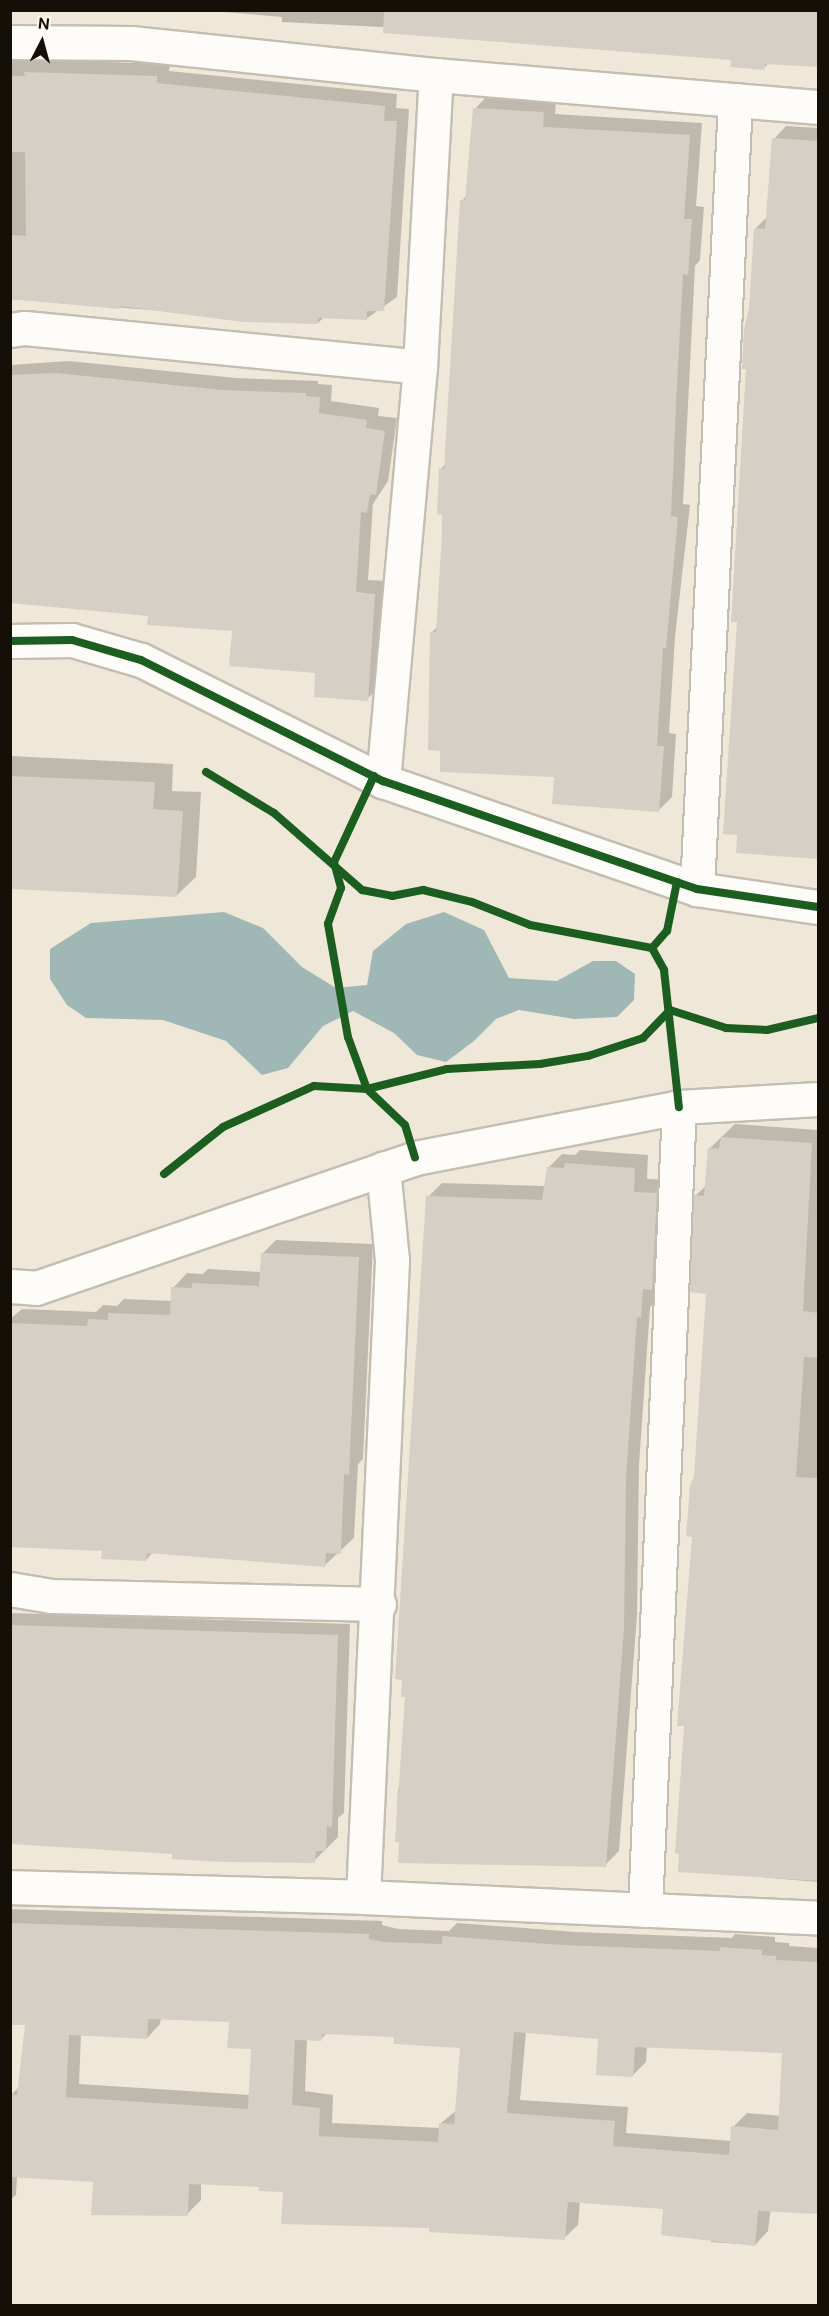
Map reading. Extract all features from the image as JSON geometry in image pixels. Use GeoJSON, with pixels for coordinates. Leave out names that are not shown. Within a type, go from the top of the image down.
{"type":"FeatureCollection","features":[{"type":"Feature","properties":{"kind":"street"},"geometry":{"type":"LineString","coordinates":[[10,42],[131,43],[436,75],[819,107]]}},
{"type":"Feature","properties":{"kind":"street"},"geometry":{"type":"LineString","coordinates":[[383,782],[420,367],[436,75]]}},
{"type":"Feature","properties":{"kind":"street"},"geometry":{"type":"LineString","coordinates":[[698,889],[735,100]]}},
{"type":"Feature","properties":{"kind":"street"},"geometry":{"type":"LineString","coordinates":[[10,330],[25,328],[420,367]]}},
{"type":"Feature","properties":{"kind":"street"},"geometry":{"type":"LineString","coordinates":[[10,641],[72,640],[141,660],[383,782],[698,889],[819,907]]}},
{"type":"Feature","properties":{"kind":"street"},"geometry":{"type":"LineString","coordinates":[[10,1286],[36,1288],[415,1158],[679,1107],[819,1099]]}},
{"type":"Feature","properties":{"kind":"street"},"geometry":{"type":"LineString","coordinates":[[645,1910],[679,1107]]}},
{"type":"Feature","properties":{"kind":"street"},"geometry":{"type":"LineString","coordinates":[[363,1897],[379,1604],[392,1260],[383,1168]]}},
{"type":"Feature","properties":{"kind":"street"},"geometry":{"type":"LineString","coordinates":[[10,1589],[51,1596],[379,1604]]}},
{"type":"Feature","properties":{"kind":"street"},"geometry":{"type":"LineString","coordinates":[[10,1887],[363,1897],[819,1918]]}},
{"type":"Feature","properties":{"kind":"water"},"geometry":{"type":"Polygon","coordinates":[[[224,912],[263,928],[302,967],[336,988],[367,985],[373,951],[406,924],[444,912],[484,930],[509,978],[557,981],[593,961],[616,961],[635,974],[634,1000],[617,1017],[574,1019],[519,1010],[496,1019],[474,1041],[446,1062],[417,1055],[394,1033],[353,1011],[323,1026],[288,1068],[262,1075],[226,1041],[163,1020],[86,1018],[67,1005],[50,979],[50,949],[91,923],[224,912]]]}},
{"type":"Feature","properties":{"kind":"building"},"geometry":{"type":"Polygon","coordinates":[[[384,10],[819,10],[819,67],[765,64],[764,70],[730,67],[731,60],[383,33],[384,10]]]}},
{"type":"Feature","properties":{"kind":"building"},"geometry":{"type":"Polygon","coordinates":[[[24,72],[157,76],[157,83],[385,106],[384,121],[397,121],[384,311],[367,311],[367,320],[318,318],[318,324],[243,322],[120,306],[119,309],[10,299],[10,235],[26,236],[25,152],[10,152],[10,76],[25,76],[24,72]]]}},
{"type":"Feature","properties":{"kind":"building"},"geometry":{"type":"Polygon","coordinates":[[[473,108],[544,112],[543,127],[690,135],[684,219],[692,219],[688,275],[683,274],[671,516],[678,517],[666,648],[663,648],[657,746],[664,746],[659,812],[552,804],[554,777],[440,772],[440,751],[428,750],[430,632],[436,632],[442,533],[442,515],[437,514],[439,468],[444,469],[460,200],[465,200],[473,108]]]}},
{"type":"Feature","properties":{"kind":"building"},"geometry":{"type":"Polygon","coordinates":[[[772,138],[819,141],[819,859],[736,853],[737,835],[723,834],[737,622],[731,622],[746,369],[742,369],[744,329],[749,309],[754,228],[765,229],[772,138]]]}},
{"type":"Feature","properties":{"kind":"building"},"geometry":{"type":"Polygon","coordinates":[[[56,373],[222,390],[306,393],[306,396],[320,397],[319,413],[367,420],[366,428],[385,431],[376,495],[370,494],[367,513],[361,512],[356,592],[375,594],[368,701],[314,697],[315,673],[229,666],[232,631],[147,625],[148,616],[10,603],[10,375],[56,373]]]}},
{"type":"Feature","properties":{"kind":"building"},"geometry":{"type":"Polygon","coordinates":[[[10,776],[155,782],[153,809],[183,811],[177,897],[10,889],[10,776]]]}},
{"type":"Feature","properties":{"kind":"building"},"geometry":{"type":"Polygon","coordinates":[[[721,1137],[812,1143],[803,1311],[819,1313],[819,1358],[804,1357],[796,1477],[819,1478],[819,1881],[678,1872],[679,1854],[675,1853],[684,1726],[677,1726],[692,1537],[686,1536],[690,1486],[694,1476],[706,1294],[690,1292],[694,1195],[704,1196],[708,1148],[719,1149],[721,1137]]]}},
{"type":"Feature","properties":{"kind":"building"},"geometry":{"type":"Polygon","coordinates":[[[565,1163],[635,1168],[634,1192],[657,1193],[652,1290],[643,1289],[641,1318],[637,1317],[626,1480],[624,1629],[606,1867],[398,1863],[399,1842],[395,1842],[405,1697],[401,1697],[402,1680],[395,1679],[426,1196],[542,1200],[547,1167],[564,1168],[565,1163]]]}},
{"type":"Feature","properties":{"kind":"building"},"geometry":{"type":"Polygon","coordinates":[[[261,1253],[359,1257],[349,1475],[344,1474],[341,1554],[326,1553],[325,1567],[147,1553],[146,1561],[101,1559],[102,1551],[10,1547],[10,1323],[87,1326],[88,1319],[108,1320],[108,1313],[170,1315],[171,1287],[192,1288],[192,1283],[259,1286],[261,1253]]]}},
{"type":"Feature","properties":{"kind":"building"},"geometry":{"type":"Polygon","coordinates":[[[10,1625],[338,1635],[332,1827],[327,1826],[326,1851],[316,1851],[315,1863],[225,1862],[172,1859],[172,1854],[10,1844],[10,1625]]]}},
{"type":"Feature","properties":{"kind":"building"},"geometry":{"type":"Polygon","coordinates":[[[10,1923],[369,1934],[369,1939],[384,1942],[442,1944],[442,1936],[562,1945],[720,1951],[720,1947],[762,1950],[762,1955],[776,1956],[776,1960],[819,1962],[819,2214],[758,2211],[755,2246],[661,2235],[663,2209],[568,2202],[565,2240],[429,2232],[429,2228],[281,2224],[283,2192],[258,2191],[259,2187],[189,2184],[188,2216],[91,2215],[93,2182],[10,2177],[10,2094],[17,2095],[25,2025],[10,2025],[10,1923]],[[148,2019],[147,2039],[69,2035],[66,2097],[248,2109],[251,2049],[227,2048],[229,2022],[148,2019]],[[514,2032],[507,2113],[615,2121],[613,2146],[729,2155],[731,2126],[778,2130],[782,2053],[635,2047],[633,2077],[596,2075],[598,2039],[514,2032]],[[322,2034],[321,2041],[295,2040],[292,2105],[320,2108],[319,2136],[438,2142],[439,2123],[454,2124],[460,2048],[394,2044],[394,2037],[322,2034]]]}},
{"type":"Feature","properties":{"kind":"cycle path"},"geometry":{"type":"LineString","coordinates":[[10,641],[72,640],[141,660],[383,781],[697,889],[818,907]]}},
{"type":"Feature","properties":{"kind":"cycle path"},"geometry":{"type":"LineString","coordinates":[[206,772],[274,813],[362,890],[392,896],[423,890],[472,902],[530,925],[652,948],[667,931],[677,882]]}},
{"type":"Feature","properties":{"kind":"cycle path"},"geometry":{"type":"LineString","coordinates":[[374,776],[334,862],[341,888],[328,924],[348,1037],[367,1089],[405,1125],[415,1158]]}},
{"type":"Feature","properties":{"kind":"cycle path"},"geometry":{"type":"LineString","coordinates":[[652,948],[664,970],[679,1107]]}},
{"type":"Feature","properties":{"kind":"cycle path"},"geometry":{"type":"LineString","coordinates":[[164,1174],[223,1127],[314,1086],[367,1089],[447,1069],[540,1064],[588,1056],[643,1038],[670,1010],[726,1028],[767,1030],[818,1018]]}}]}
